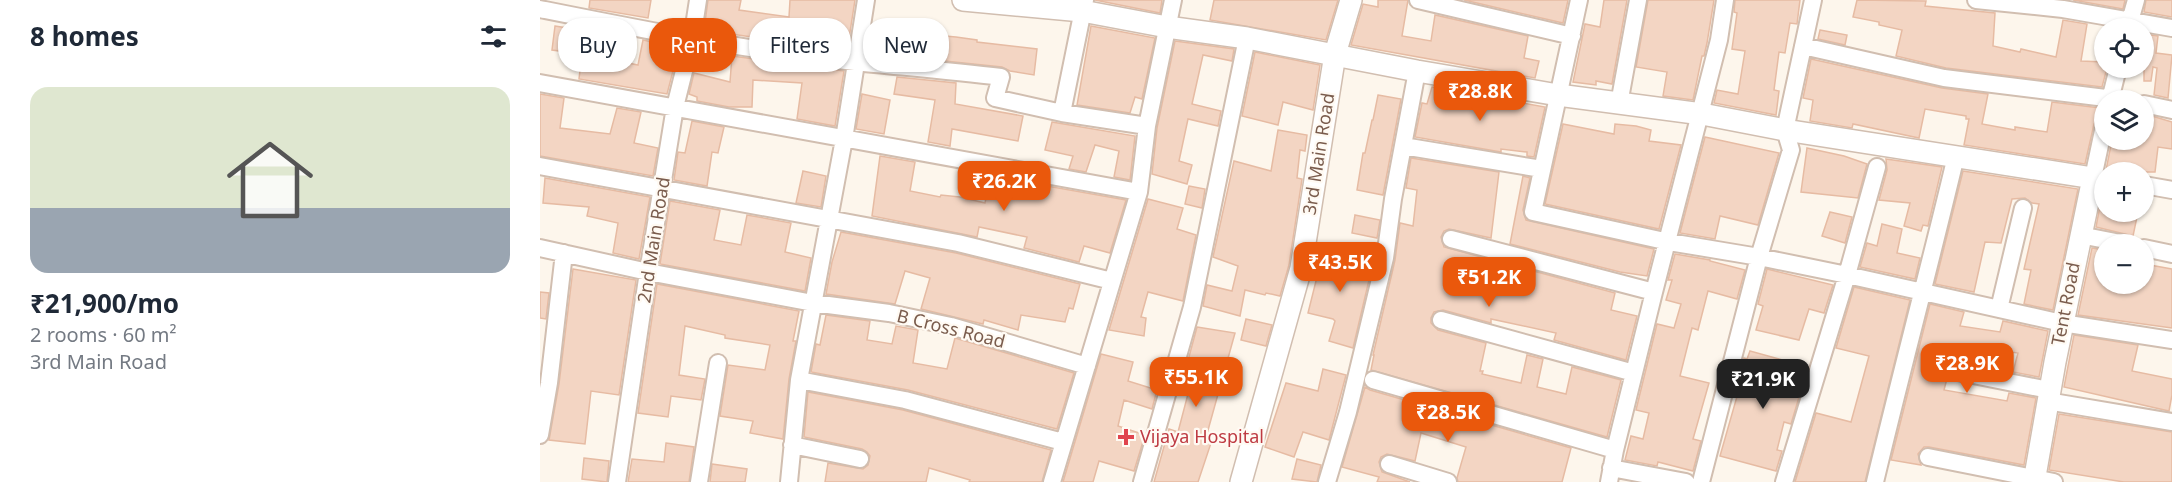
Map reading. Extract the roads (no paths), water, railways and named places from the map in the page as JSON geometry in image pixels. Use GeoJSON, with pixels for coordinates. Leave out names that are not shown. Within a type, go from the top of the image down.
{"type":"FeatureCollection","features":[{"type":"Feature","properties":{"kind":"street","name":"2nd Main Road"},"geometry":{"type":"LineString","coordinates":[[695,18],[698,0]]}},
{"type":"Feature","properties":{"kind":"street"},"geometry":{"type":"LineString","coordinates":[[789,482],[799,380],[844,139],[866,0]]}},
{"type":"Feature","properties":{"kind":"street"},"geometry":{"type":"LineString","coordinates":[[963,0],[1083,5],[1167,27],[1247,38],[1417,71],[1558,95],[1702,114],[1785,130],[2094,178]]}},
{"type":"Feature","properties":{"kind":"street"},"geometry":{"type":"LineString","coordinates":[[1052,482],[1139,192],[1148,126],[1173,0]]}},
{"type":"Feature","properties":{"kind":"street","name":"3rd Main Road"},"geometry":{"type":"LineString","coordinates":[[1241,482],[1301,268],[1335,54],[1351,0]]}},
{"type":"Feature","properties":{"kind":"street"},"geometry":{"type":"LineString","coordinates":[[1418,0],[1572,36]]}},
{"type":"Feature","properties":{"kind":"street"},"geometry":{"type":"LineString","coordinates":[[1579,0],[1533,212],[1668,242],[1847,275],[2062,323],[2172,340]]}},
{"type":"Feature","properties":{"kind":"street"},"geometry":{"type":"LineString","coordinates":[[1619,104],[1638,0]]}},
{"type":"Feature","properties":{"kind":"street"},"geometry":{"type":"LineString","coordinates":[[1686,482],[1610,475],[1654,292],[1702,114],[1719,40],[1725,0]]}},
{"type":"Feature","properties":{"kind":"street"},"geometry":{"type":"LineString","coordinates":[[1701,482],[1759,257],[1791,150],[1785,130],[1813,0]]}},
{"type":"Feature","properties":{"kind":"street"},"geometry":{"type":"LineString","coordinates":[[1986,0],[2064,4],[2107,18]]}},
{"type":"Feature","properties":{"kind":"street"},"geometry":{"type":"LineString","coordinates":[[2131,18],[2136,0]]}},
{"type":"Feature","properties":{"kind":"street"},"geometry":{"type":"LineString","coordinates":[[1062,113],[1083,5]]}},
{"type":"Feature","properties":{"kind":"street"},"geometry":{"type":"LineString","coordinates":[[540,9],[649,31]]}},
{"type":"Feature","properties":{"kind":"street"},"geometry":{"type":"LineString","coordinates":[[2154,27],[2172,28]]}},
{"type":"Feature","properties":{"kind":"street"},"geometry":{"type":"LineString","coordinates":[[1142,482],[1191,307],[1247,38]]}},
{"type":"Feature","properties":{"kind":"street"},"geometry":{"type":"LineString","coordinates":[[737,45],[855,62],[1001,77],[995,98],[1062,113],[1148,126]]}},
{"type":"Feature","properties":{"kind":"street"},"geometry":{"type":"LineString","coordinates":[[1803,46],[1944,78],[2094,97]]}},
{"type":"Feature","properties":{"kind":"street"},"geometry":{"type":"LineString","coordinates":[[1327,482],[1348,412],[1385,258],[1417,71]]}},
{"type":"Feature","properties":{"kind":"street","name":"2nd Main Road"},"geometry":{"type":"LineString","coordinates":[[617,482],[648,272],[675,107],[684,72]]}},
{"type":"Feature","properties":{"kind":"street"},"geometry":{"type":"LineString","coordinates":[[540,83],[1139,192]]}},
{"type":"Feature","properties":{"kind":"street"},"geometry":{"type":"LineString","coordinates":[[2154,106],[2172,110]]}},
{"type":"Feature","properties":{"kind":"street"},"geometry":{"type":"LineString","coordinates":[[1403,146],[1542,168]]}},
{"type":"Feature","properties":{"kind":"street"},"geometry":{"type":"LineString","coordinates":[[1875,482],[1956,156]]}},
{"type":"Feature","properties":{"kind":"street"},"geometry":{"type":"LineString","coordinates":[[540,166],[958,243],[1112,281]]}},
{"type":"Feature","properties":{"kind":"street"},"geometry":{"type":"LineString","coordinates":[[1784,482],[1847,275],[1877,167]]}},
{"type":"Feature","properties":{"kind":"street"},"geometry":{"type":"LineString","coordinates":[[2154,187],[2172,190]]}},
{"type":"Feature","properties":{"kind":"street","name":"Tent Road"},"geometry":{"type":"LineString","coordinates":[[2041,481],[2048,395],[2080,235],[2094,194]]}},
{"type":"Feature","properties":{"kind":"street"},"geometry":{"type":"LineString","coordinates":[[1998,309],[2023,208]]}},
{"type":"Feature","properties":{"kind":"street"},"geometry":{"type":"LineString","coordinates":[[2080,235],[2094,238]]}},
{"type":"Feature","properties":{"kind":"street"},"geometry":{"type":"LineString","coordinates":[[1451,239],[1654,292]]}},
{"type":"Feature","properties":{"kind":"street","name":"B Cross Road"},"geometry":{"type":"LineString","coordinates":[[540,248],[648,272],[813,303],[889,313],[951,326],[1088,366]]}},
{"type":"Feature","properties":{"kind":"street"},"geometry":{"type":"LineString","coordinates":[[2154,250],[2172,254]]}},
{"type":"Feature","properties":{"kind":"street"},"geometry":{"type":"LineString","coordinates":[[540,435],[549,383],[564,253]]}},
{"type":"Feature","properties":{"kind":"street"},"geometry":{"type":"LineString","coordinates":[[1441,320],[1634,373]]}},
{"type":"Feature","properties":{"kind":"street"},"geometry":{"type":"LineString","coordinates":[[699,482],[718,363]]}},
{"type":"Feature","properties":{"kind":"street"},"geometry":{"type":"LineString","coordinates":[[1958,372],[2048,395],[2172,422]]}},
{"type":"Feature","properties":{"kind":"street"},"geometry":{"type":"LineString","coordinates":[[799,380],[905,400],[1063,442]]}},
{"type":"Feature","properties":{"kind":"street"},"geometry":{"type":"LineString","coordinates":[[1373,380],[1615,450]]}},
{"type":"Feature","properties":{"kind":"street"},"geometry":{"type":"LineString","coordinates":[[792,445],[860,459]]}},
{"type":"Feature","properties":{"kind":"street"},"geometry":{"type":"LineString","coordinates":[[1928,457],[2041,481]]}},
{"type":"Feature","properties":{"kind":"street"},"geometry":{"type":"LineString","coordinates":[[1389,464],[1448,482]]}},
{"type":"Feature","properties":{"kind":"place","name":"Vijaya Hospital"},"geometry":{"type":"Point","coordinates":[1126,437]}}]}
